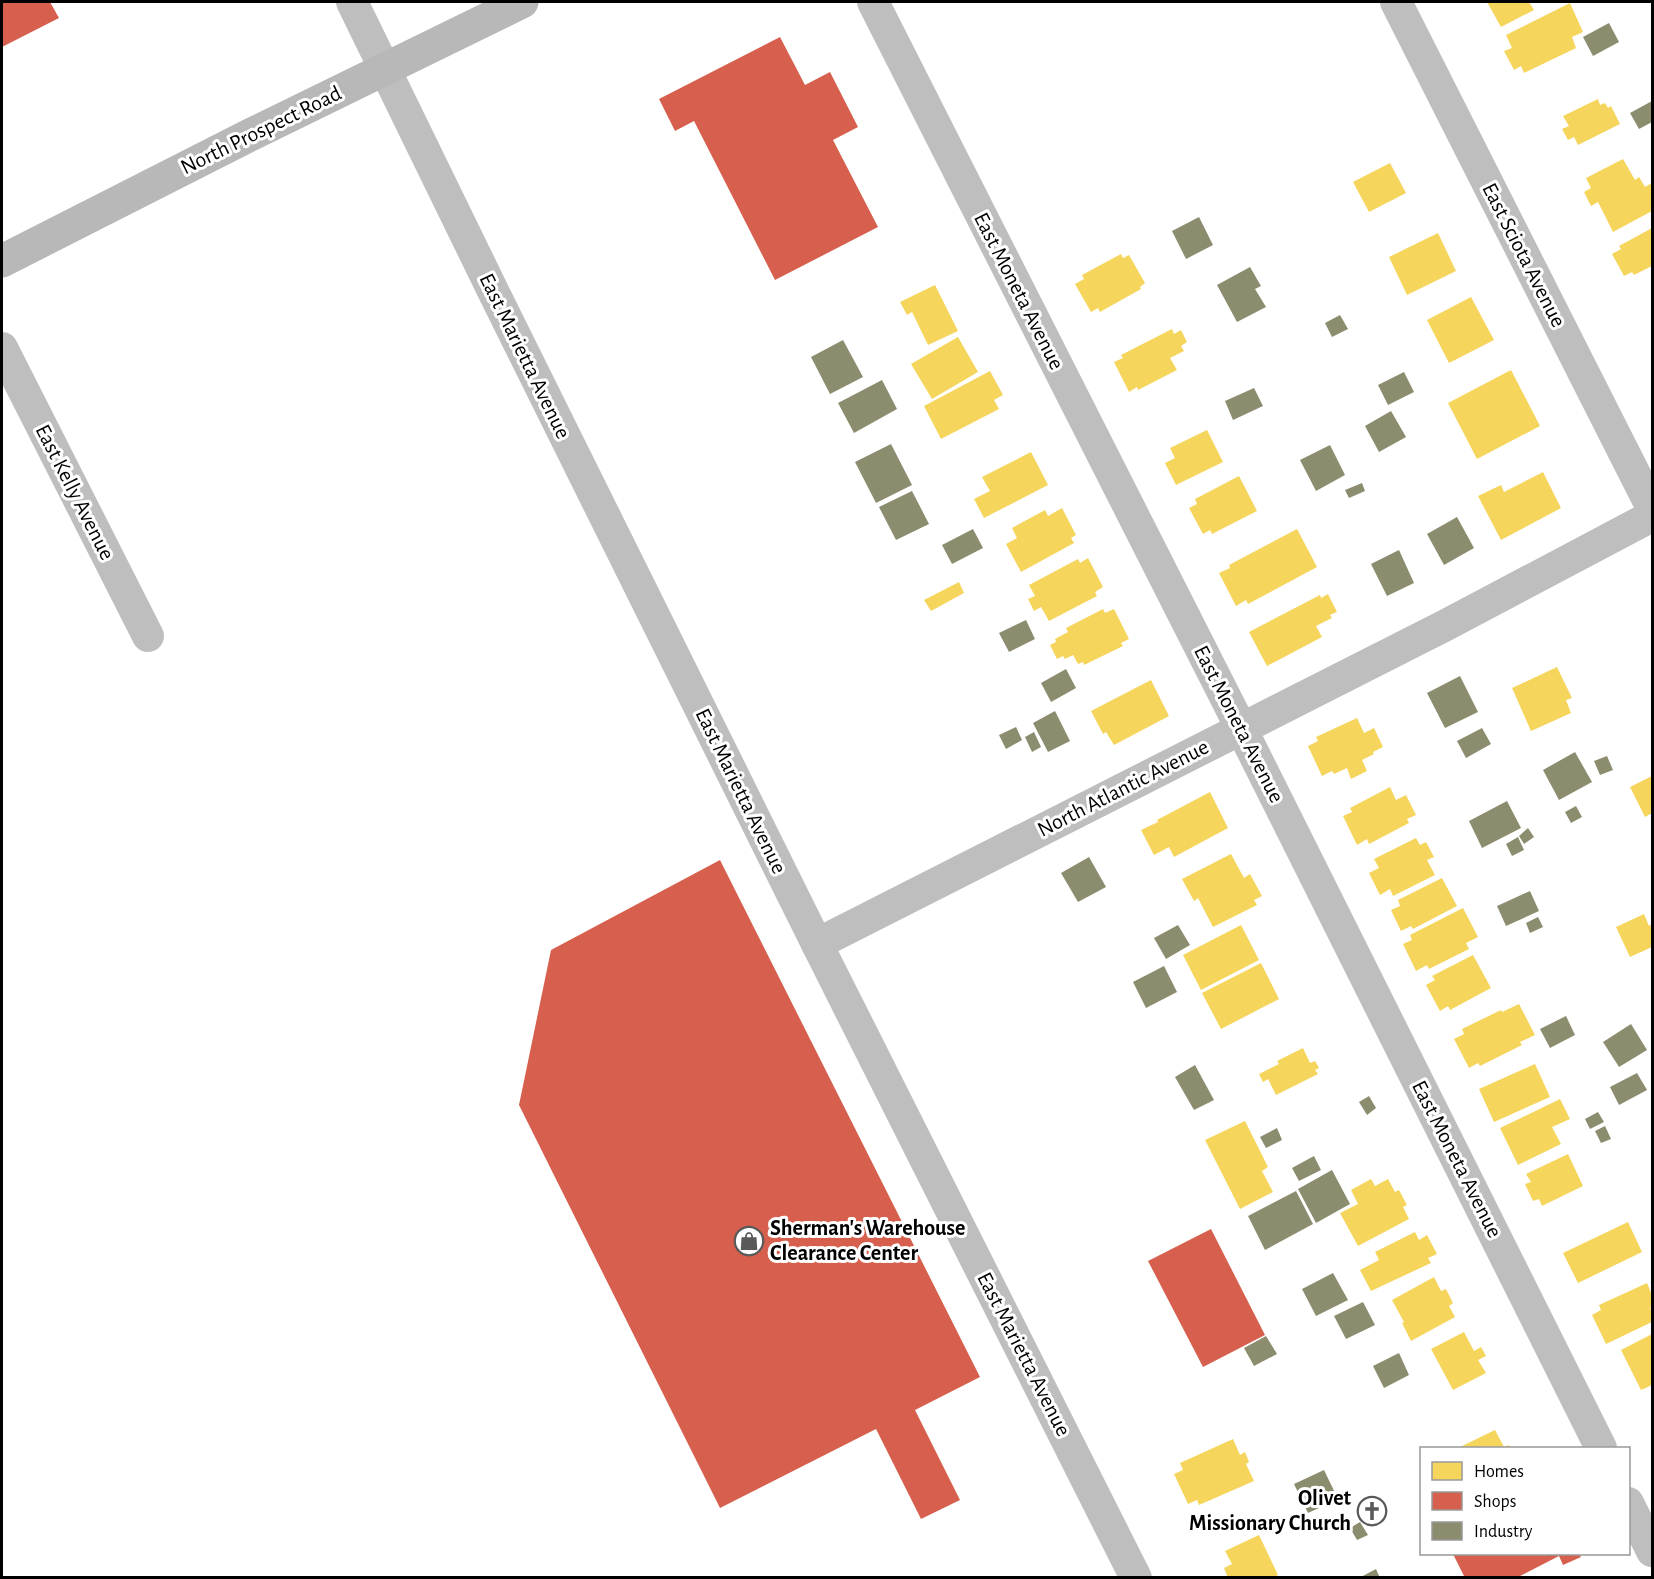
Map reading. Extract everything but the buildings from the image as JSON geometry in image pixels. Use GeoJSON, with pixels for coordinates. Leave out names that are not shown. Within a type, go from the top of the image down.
{"type":"FeatureCollection","features":[{"type":"Feature","properties":{"kind":"main road","name":"North Prospect Road"},"geometry":{"type":"LineString","coordinates":[[2,261],[522,2]]}},
{"type":"Feature","properties":{"kind":"street","name":"East Marietta Avenue"},"geometry":{"type":"LineString","coordinates":[[352,2],[817,944],[1136,1578]]}},
{"type":"Feature","properties":{"kind":"street","name":"East Moneta Avenue"},"geometry":{"type":"LineString","coordinates":[[873,2],[1241,728],[1600,1447]]}},
{"type":"Feature","properties":{"kind":"street","name":"East Sciota Avenue"},"geometry":{"type":"LineString","coordinates":[[1396,2],[1653,508]]}},
{"type":"Feature","properties":{"kind":"street","name":"East Kelly Avenue"},"geometry":{"type":"LineString","coordinates":[[2,348],[148,636]]}},
{"type":"Feature","properties":{"kind":"street","name":"North Atlantic Avenue"},"geometry":{"type":"LineString","coordinates":[[817,944],[1446,625],[1653,516]]}},
{"type":"Feature","properties":{"kind":"street"},"geometry":{"type":"LineString","coordinates":[[1630,1505],[1653,1551]]}},
{"type":"Feature","properties":{"kind":"place","name":"Sherman's Warehouse Clearance Center"},"geometry":{"type":"Point","coordinates":[749,1241]}},
{"type":"Feature","properties":{"kind":"place","name":"Olivet Missionary Church"},"geometry":{"type":"Point","coordinates":[1372,1511]}}]}
